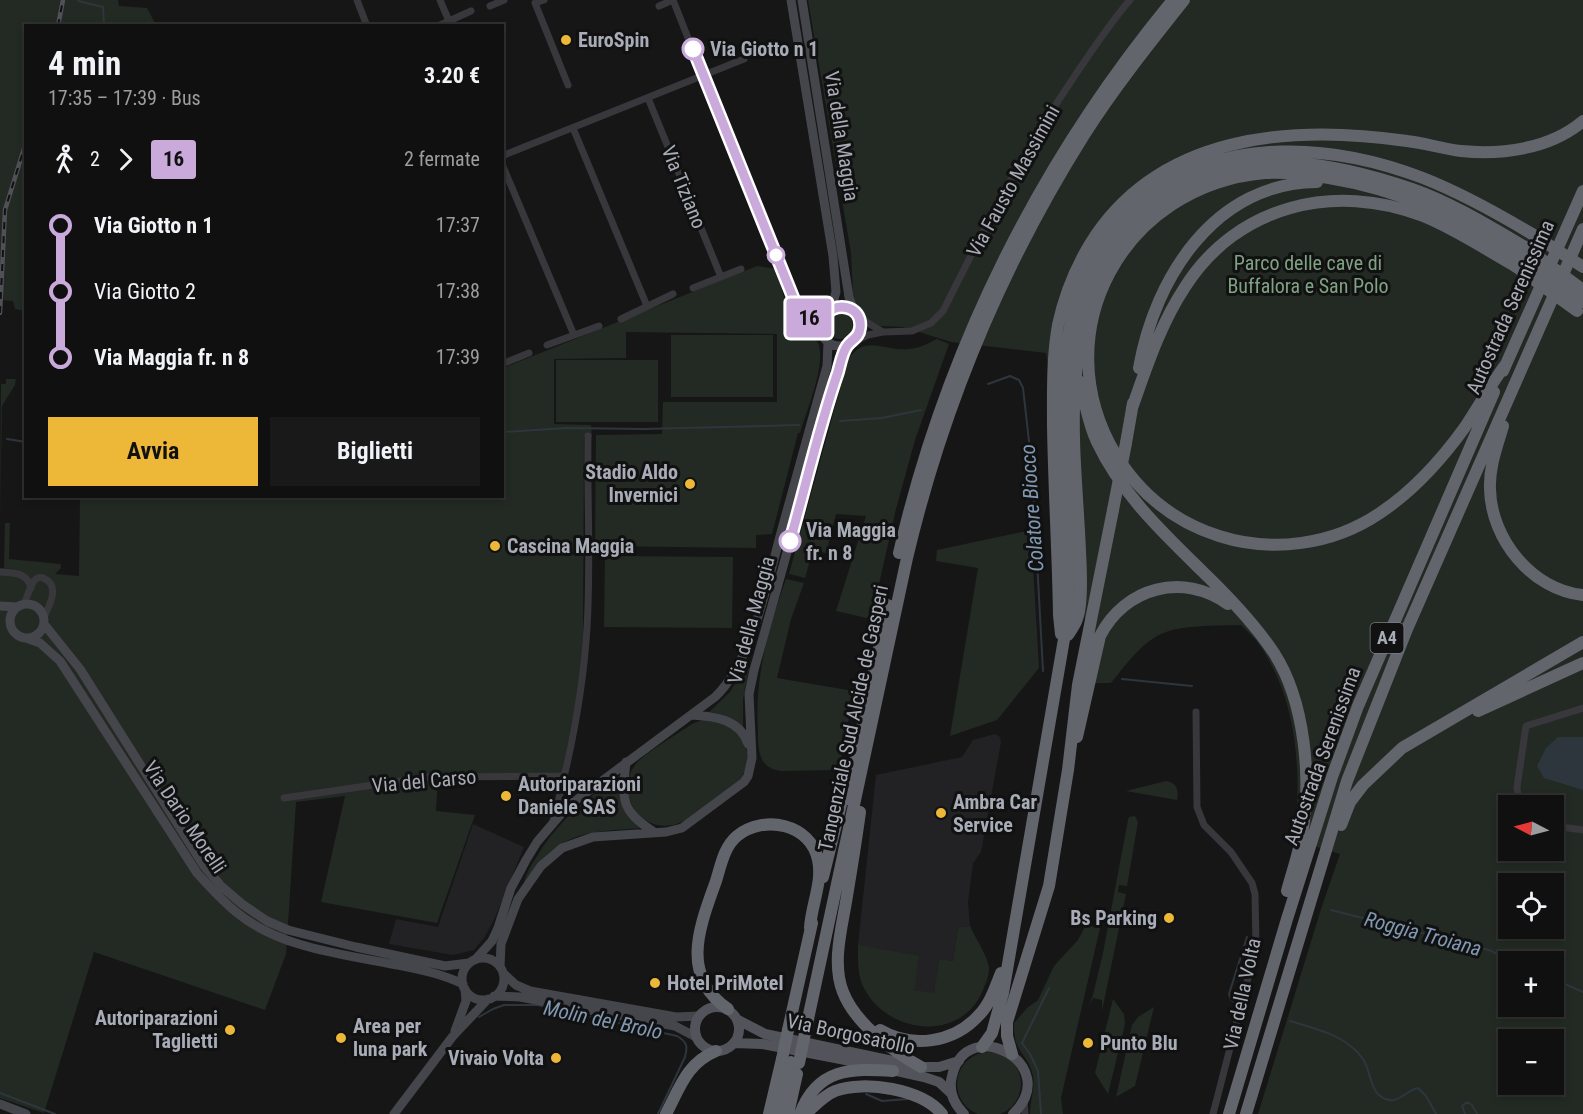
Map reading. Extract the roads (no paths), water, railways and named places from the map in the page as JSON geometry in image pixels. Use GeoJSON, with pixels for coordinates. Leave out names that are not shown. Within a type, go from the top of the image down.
{"type":"FeatureCollection","features":[{"type":"Feature","properties":{"kind":"highway","name":"Tangenziale Sud Alcide de Gasperi"},"geometry":{"type":"LineString","coordinates":[[855,773],[860,734],[914,491],[960,355],[984,299],[1042,188],[1102,91],[1173,0]]}},
{"type":"Feature","properties":{"kind":"highway","name":"Tangenziale Sud Alcide de Gasperi"},"geometry":{"type":"LineString","coordinates":[[779,1114],[855,773],[915,521],[940,439],[969,357],[1019,249],[1078,144],[1133,64],[1184,0]]}},
{"type":"Feature","properties":{"kind":"highway"},"geometry":{"type":"LineString","coordinates":[[1063,644],[1059,615],[1053,443],[1055,344],[1058,323],[1068,290],[1083,256],[1110,216],[1125,200],[1147,182],[1182,162],[1218,148],[1245,141],[1284,136],[1331,134],[1370,136],[1459,150],[1500,152],[1544,142],[1562,135],[1583,121]]}},
{"type":"Feature","properties":{"kind":"highway"},"geometry":{"type":"LineString","coordinates":[[982,1047],[992,1034],[997,1017],[1068,616],[1070,582],[1064,376],[1070,326],[1079,293],[1093,260],[1106,239],[1139,203],[1172,179],[1234,156],[1293,151],[1359,160],[1422,178],[1495,212],[1583,267]]}},
{"type":"Feature","properties":{"kind":"highway"},"geometry":{"type":"LineString","coordinates":[[1063,644],[1078,618],[1081,583],[1075,417],[1081,329],[1090,296],[1115,246],[1134,222],[1159,201],[1176,190],[1217,172],[1247,166],[1292,163],[1357,173],[1414,189],[1446,203],[1581,305]]}},
{"type":"Feature","properties":{"kind":"highway"},"geometry":{"type":"LineString","coordinates":[[1506,364],[1492,381],[1465,426],[1446,452],[1382,512],[1366,522],[1333,536],[1286,545],[1225,538],[1176,517],[1145,492],[1126,470],[1108,440],[1094,401],[1089,357],[1091,334],[1099,298],[1112,269],[1131,240],[1163,210],[1181,198],[1218,182],[1265,173],[1299,173],[1351,182],[1410,198],[1483,233],[1520,257],[1581,305]]}},
{"type":"Feature","properties":{"kind":"highway"},"geometry":{"type":"LineString","coordinates":[[1012,1054],[1006,1036],[1007,1023],[1049,886],[1068,770],[1078,685],[1140,361],[1155,311],[1176,266],[1202,234],[1214,222],[1245,201],[1272,190],[1302,182],[1351,182]]}},
{"type":"Feature","properties":{"kind":"highway","name":"Autostrada Serenissima"},"geometry":{"type":"LineString","coordinates":[[1229,1114],[1287,919],[1332,777],[1358,706],[1583,191]]}},
{"type":"Feature","properties":{"kind":"highway"},"geometry":{"type":"LineString","coordinates":[[1132,408],[1160,332],[1186,285],[1202,265],[1234,235],[1257,221],[1286,209],[1304,204],[1350,200],[1402,210],[1437,222],[1520,257]]}},
{"type":"Feature","properties":{"kind":"highway","name":"Autostrada Serenissima"},"geometry":{"type":"LineString","coordinates":[[1246,1114],[1318,871],[1347,782],[1374,711],[1513,385],[1583,229]]}},
{"type":"Feature","properties":{"kind":"highway"},"geometry":{"type":"LineString","coordinates":[[1077,370],[1096,440],[1123,487],[1171,541],[1245,616],[1275,655],[1285,675],[1295,706],[1303,744],[1306,807],[1302,835],[1287,891],[1287,919]]}},
{"type":"Feature","properties":{"kind":"highway"},"geometry":{"type":"LineString","coordinates":[[1513,385],[1490,476],[1494,516],[1512,553],[1531,573],[1551,586],[1583,596]]}},
{"type":"Feature","properties":{"kind":"highway"},"geometry":{"type":"LineString","coordinates":[[1068,770],[1083,718],[1100,636],[1106,625],[1125,604],[1148,591],[1162,587],[1188,588],[1211,594],[1245,616]]}},
{"type":"Feature","properties":{"kind":"highway"},"geometry":{"type":"LineString","coordinates":[[1452,721],[1470,707],[1583,642]]}},
{"type":"Feature","properties":{"kind":"highway"},"geometry":{"type":"LineString","coordinates":[[1318,871],[1333,848],[1350,802],[1363,785],[1402,748],[1452,721],[1583,663]]}},
{"type":"Feature","properties":{"kind":"highway"},"geometry":{"type":"LineString","coordinates":[[810,928],[816,915],[855,773]]}},
{"type":"Feature","properties":{"kind":"highway"},"geometry":{"type":"LineString","coordinates":[[855,773],[862,793],[838,948],[838,969],[842,992],[856,1017],[906,1059],[921,1067]]}},
{"type":"Feature","properties":{"kind":"highway"},"geometry":{"type":"LineString","coordinates":[[728,1009],[717,1002],[707,988],[698,966],[696,952],[700,925],[726,851],[738,836],[748,829],[770,824],[791,827],[806,838],[818,859],[820,871],[811,914],[797,1032],[791,1061],[770,1114]]}},
{"type":"Feature","properties":{"kind":"highway"},"geometry":{"type":"LineString","coordinates":[[838,962],[848,992],[867,1021],[891,1036],[922,1041],[956,1033],[980,1015],[992,995],[1009,953]]}},
{"type":"Feature","properties":{"kind":"highway"},"geometry":{"type":"LineString","coordinates":[[666,1114],[691,1069],[703,1057],[716,1051]]}},
{"type":"Feature","properties":{"kind":"highway","name":"Tangenziale Sud Alcide de Gasperi"},"geometry":{"type":"LineString","coordinates":[[788,1114],[791,1061]]}},
{"type":"Feature","properties":{"kind":"highway"},"geometry":{"type":"LineString","coordinates":[[800,1114],[815,1090],[835,1075],[860,1069],[893,1071]]}},
{"type":"Feature","properties":{"kind":"highway"},"geometry":{"type":"LineString","coordinates":[[805,1114],[821,1099],[833,1092],[857,1086],[909,1093],[927,1101],[942,1114]]}},
{"type":"Feature","properties":{"kind":"main road"},"geometry":{"type":"LineString","coordinates":[[716,1051],[704,1047],[696,1036],[695,1026],[699,1016],[712,1007],[728,1009]]}},
{"type":"Feature","properties":{"kind":"main road","name":"Via Borgosatollo"},"geometry":{"type":"LineString","coordinates":[[728,1009],[738,1020],[765,1034],[921,1067],[939,1068],[959,1061],[965,1054],[982,1047]]}},
{"type":"Feature","properties":{"kind":"main road"},"geometry":{"type":"LineString","coordinates":[[734,1043],[739,1032],[738,1020]]}},
{"type":"Feature","properties":{"kind":"main road","name":"Via Borgosatollo"},"geometry":{"type":"LineString","coordinates":[[716,1051],[723,1050],[734,1043],[762,1044],[861,1063],[933,1080],[952,1094]]}},
{"type":"Feature","properties":{"kind":"main road"},"geometry":{"type":"LineString","coordinates":[[982,1047],[998,1047],[1012,1054],[1021,1063],[1026,1075],[1027,1087],[1024,1100],[1013,1114]]}},
{"type":"Feature","properties":{"kind":"main road"},"geometry":{"type":"LineString","coordinates":[[959,1061],[952,1073],[952,1094],[964,1114]]}},
{"type":"Feature","properties":{"kind":"street"},"geometry":{"type":"LineString","coordinates":[[357,0],[366,24]]}},
{"type":"Feature","properties":{"kind":"street"},"geometry":{"type":"LineString","coordinates":[[440,0],[449,21]]}},
{"type":"Feature","properties":{"kind":"street"},"geometry":{"type":"LineString","coordinates":[[490,6],[504,0]]}},
{"type":"Feature","properties":{"kind":"street"},"geometry":{"type":"LineString","coordinates":[[544,0],[535,3],[568,85]]}},
{"type":"Feature","properties":{"kind":"street"},"geometry":{"type":"LineString","coordinates":[[659,6],[673,0],[798,316],[825,339],[841,346],[850,343],[860,330],[856,315]]}},
{"type":"Feature","properties":{"kind":"street","name":"Via della Maggia"},"geometry":{"type":"LineString","coordinates":[[791,0],[833,256],[836,292],[831,309]]}},
{"type":"Feature","properties":{"kind":"street","name":"Via della Maggia"},"geometry":{"type":"LineString","coordinates":[[802,0],[849,297],[856,315]]}},
{"type":"Feature","properties":{"kind":"street","name":"Via Fausto Massimini"},"geometry":{"type":"LineString","coordinates":[[850,343],[868,335],[883,332],[912,331],[931,323],[943,311],[995,207],[1052,109],[1113,20],[1130,0]]}},
{"type":"Feature","properties":{"kind":"street"},"geometry":{"type":"LineString","coordinates":[[442,24],[471,12]]}},
{"type":"Feature","properties":{"kind":"street"},"geometry":{"type":"LineString","coordinates":[[504,155],[744,59]]}},
{"type":"Feature","properties":{"kind":"street","name":"Via Tiziano"},"geometry":{"type":"LineString","coordinates":[[648,98],[721,277]]}},
{"type":"Feature","properties":{"kind":"street"},"geometry":{"type":"LineString","coordinates":[[573,128],[647,306]]}},
{"type":"Feature","properties":{"kind":"street"},"geometry":{"type":"LineString","coordinates":[[504,169],[574,335]]}},
{"type":"Feature","properties":{"kind":"street"},"geometry":{"type":"LineString","coordinates":[[693,288],[741,268]]}},
{"type":"Feature","properties":{"kind":"street"},"geometry":{"type":"LineString","coordinates":[[621,319],[673,294]]}},
{"type":"Feature","properties":{"kind":"street"},"geometry":{"type":"LineString","coordinates":[[793,301],[801,315],[822,318]]}},
{"type":"Feature","properties":{"kind":"street"},"geometry":{"type":"LineString","coordinates":[[825,339],[821,324],[822,318],[831,309],[843,307],[883,332]]}},
{"type":"Feature","properties":{"kind":"street"},"geometry":{"type":"LineString","coordinates":[[547,345],[599,326]]}},
{"type":"Feature","properties":{"kind":"street","name":"Via della Maggia"},"geometry":{"type":"LineString","coordinates":[[626,762],[722,691],[742,658],[752,631],[827,366],[825,339]]}},
{"type":"Feature","properties":{"kind":"street","name":"Via della Maggia"},"geometry":{"type":"LineString","coordinates":[[752,758],[749,694],[754,670],[837,374],[850,343]]}},
{"type":"Feature","properties":{"kind":"street"},"geometry":{"type":"LineString","coordinates":[[504,363],[529,353]]}},
{"type":"Feature","properties":{"kind":"street"},"geometry":{"type":"LineString","coordinates":[[552,824],[564,776],[584,661],[587,625],[588,436]]}},
{"type":"Feature","properties":{"kind":"street"},"geometry":{"type":"LineString","coordinates":[[0,572],[25,573],[49,582],[52,591],[51,604],[39,633],[26,638]]}},
{"type":"Feature","properties":{"kind":"street"},"geometry":{"type":"LineString","coordinates":[[18,573],[28,580],[31,588]]}},
{"type":"Feature","properties":{"kind":"street"},"geometry":{"type":"LineString","coordinates":[[11,626],[10,618],[21,606],[34,580],[41,578]]}},
{"type":"Feature","properties":{"kind":"street","name":"Via Dario Morelli"},"geometry":{"type":"LineString","coordinates":[[0,606],[34,605],[42,612],[44,620],[80,669],[204,866],[221,886],[242,904],[267,921],[288,930],[356,947],[445,966],[472,961]]}},
{"type":"Feature","properties":{"kind":"street","name":"Via Dario Morelli"},"geometry":{"type":"LineString","coordinates":[[0,616],[17,634],[40,643],[60,660],[197,873],[215,894],[237,913],[261,929],[283,938],[443,975],[464,986]]}},
{"type":"Feature","properties":{"kind":"street"},"geometry":{"type":"LineString","coordinates":[[1518,795],[1517,787],[1527,726],[1583,708]]}},
{"type":"Feature","properties":{"kind":"street","name":"Via della Volta"},"geometry":{"type":"LineString","coordinates":[[1196,712],[1199,817],[1231,852],[1252,883],[1255,894],[1257,936],[1214,1114]]}},
{"type":"Feature","properties":{"kind":"street"},"geometry":{"type":"LineString","coordinates":[[394,1114],[453,1036],[502,986],[501,944],[518,898],[541,866],[562,848],[593,837],[655,833],[682,828],[738,788],[748,776],[752,758],[746,737],[730,722],[720,718],[692,715]]}},
{"type":"Feature","properties":{"kind":"street"},"geometry":{"type":"LineString","coordinates":[[626,762],[623,792],[625,805],[632,816],[655,833]]}},
{"type":"Feature","properties":{"kind":"street"},"geometry":{"type":"LineString","coordinates":[[453,1036],[466,1001],[464,973],[472,961],[492,941],[515,880],[537,842],[576,799],[626,762]]}},
{"type":"Feature","properties":{"kind":"street","name":"Via del Carso"},"geometry":{"type":"LineString","coordinates":[[284,798],[412,778],[564,776]]}},
{"type":"Feature","properties":{"kind":"street"},"geometry":{"type":"LineString","coordinates":[[560,794],[569,801],[576,799]]}},
{"type":"Feature","properties":{"kind":"street"},"geometry":{"type":"LineString","coordinates":[[1564,827],[1583,830]]}},
{"type":"Feature","properties":{"kind":"street"},"geometry":{"type":"LineString","coordinates":[[472,961],[489,958],[516,985],[530,991],[676,1017],[699,1016]]}},
{"type":"Feature","properties":{"kind":"street"},"geometry":{"type":"LineString","coordinates":[[464,986],[475,998],[520,997],[675,1026],[696,1036]]}},
{"type":"Feature","properties":{"kind":"street"},"geometry":{"type":"LineString","coordinates":[[1024,1100],[1025,1114]]}},
{"type":"Feature","properties":{"kind":"street"},"geometry":{"type":"LineString","coordinates":[[0,1104],[26,1114]]}},
{"type":"Feature","properties":{"kind":"waterway"},"geometry":{"type":"LineString","coordinates":[[78,1],[103,7],[104,24]]}},
{"type":"Feature","properties":{"kind":"waterway","name":"Colatore Biocco"},"geometry":{"type":"LineString","coordinates":[[988,384],[1010,376],[1019,380],[1023,388],[1032,468],[1043,671]]}},
{"type":"Feature","properties":{"kind":"waterway","name":"Colatore Biocco"},"geometry":{"type":"LineString","coordinates":[[840,421],[882,418],[921,410]]}},
{"type":"Feature","properties":{"kind":"waterway","name":"Colatore Biocco"},"geometry":{"type":"LineString","coordinates":[[504,432],[567,428],[643,429],[799,425]]}},
{"type":"Feature","properties":{"kind":"waterway"},"geometry":{"type":"LineString","coordinates":[[7,439],[24,442]]}},
{"type":"Feature","properties":{"kind":"waterway","name":"Colatore Biocco"},"geometry":{"type":"LineString","coordinates":[[1122,679],[1192,686]]}},
{"type":"Feature","properties":{"kind":"waterway","name":"Roggia Troiana"},"geometry":{"type":"LineString","coordinates":[[1331,910],[1489,950],[1498,954]]}},
{"type":"Feature","properties":{"kind":"waterway","name":"Colatore Biocco"},"geometry":{"type":"LineString","coordinates":[[1237,1004],[1231,1000],[1229,994],[1247,937]]}},
{"type":"Feature","properties":{"kind":"waterway","name":"Roggia Troiana"},"geometry":{"type":"LineString","coordinates":[[1564,983],[1583,992]]}},
{"type":"Feature","properties":{"kind":"waterway"},"geometry":{"type":"LineString","coordinates":[[1041,1114],[1038,1071],[1022,1043],[1049,988]]}},
{"type":"Feature","properties":{"kind":"waterway","name":"Molin del Brolo"},"geometry":{"type":"LineString","coordinates":[[479,1017],[504,1005],[538,1005],[677,1036],[686,1045],[685,1057],[658,1114]]}},
{"type":"Feature","properties":{"kind":"waterway","name":"Colatore Biocco"},"geometry":{"type":"LineString","coordinates":[[1290,1021],[1320,1030],[1348,1044],[1363,1059],[1374,1089],[1383,1098],[1397,1099],[1418,1088],[1426,1096],[1436,1114]]}},
{"type":"Feature","properties":{"kind":"waterway","name":"Molin del Brolo"},"geometry":{"type":"LineString","coordinates":[[0,1093],[55,1114]]}},
{"type":"Feature","properties":{"kind":"waterway","name":"Molin del Brolo"},"geometry":{"type":"LineString","coordinates":[[866,1094],[882,1101],[908,1099]]}},
{"type":"Feature","properties":{"kind":"waterway","name":"Colatore Biocco"},"geometry":{"type":"LineString","coordinates":[[1465,1114],[1462,1106],[1467,1102],[1472,1105],[1477,1114]]}},
{"type":"Feature","properties":{"kind":"railway"},"geometry":{"type":"LineString","coordinates":[[58,24],[63,0]]}},
{"type":"Feature","properties":{"kind":"railway"},"geometry":{"type":"LineString","coordinates":[[0,313],[5,210],[24,148]]}},
{"type":"Feature","properties":{"kind":"place","name":"EuroSpin"},"geometry":{"type":"Point","coordinates":[566,40]}},
{"type":"Feature","properties":{"kind":"place","name":"Via Giotto n 1"},"geometry":{"type":"Point","coordinates":[693,49]}},
{"type":"Feature","properties":{"kind":"place","name":"Stadio Aldo Invernici"},"geometry":{"type":"Point","coordinates":[690,484]}},
{"type":"Feature","properties":{"kind":"place","name":"Via Maggia fr. n 8"},"geometry":{"type":"Point","coordinates":[790,541]}},
{"type":"Feature","properties":{"kind":"place","name":"Cascina Maggia"},"geometry":{"type":"Point","coordinates":[495,546]}},
{"type":"Feature","properties":{"kind":"place","name":"Autoriparazioni Daniele SAS"},"geometry":{"type":"Point","coordinates":[506,796]}},
{"type":"Feature","properties":{"kind":"place","name":"Ambra Car Service"},"geometry":{"type":"Point","coordinates":[941,813]}},
{"type":"Feature","properties":{"kind":"place","name":"Bs Parking"},"geometry":{"type":"Point","coordinates":[1169,918]}},
{"type":"Feature","properties":{"kind":"place","name":"Hotel PriMotel"},"geometry":{"type":"Point","coordinates":[655,983]}},
{"type":"Feature","properties":{"kind":"place","name":"Autoriparazioni Taglietti"},"geometry":{"type":"Point","coordinates":[230,1030]}},
{"type":"Feature","properties":{"kind":"place","name":"Area per luna park"},"geometry":{"type":"Point","coordinates":[341,1038]}},
{"type":"Feature","properties":{"kind":"place","name":"Punto Blu"},"geometry":{"type":"Point","coordinates":[1088,1043]}},
{"type":"Feature","properties":{"kind":"place","name":"Vivaio Volta"},"geometry":{"type":"Point","coordinates":[556,1058]}},
{"type":"Feature","properties":{"kind":"park label","name":"Parco delle cave di Buffalora e San Polo"},"geometry":{"type":"Point","coordinates":[1308,274]}}]}
